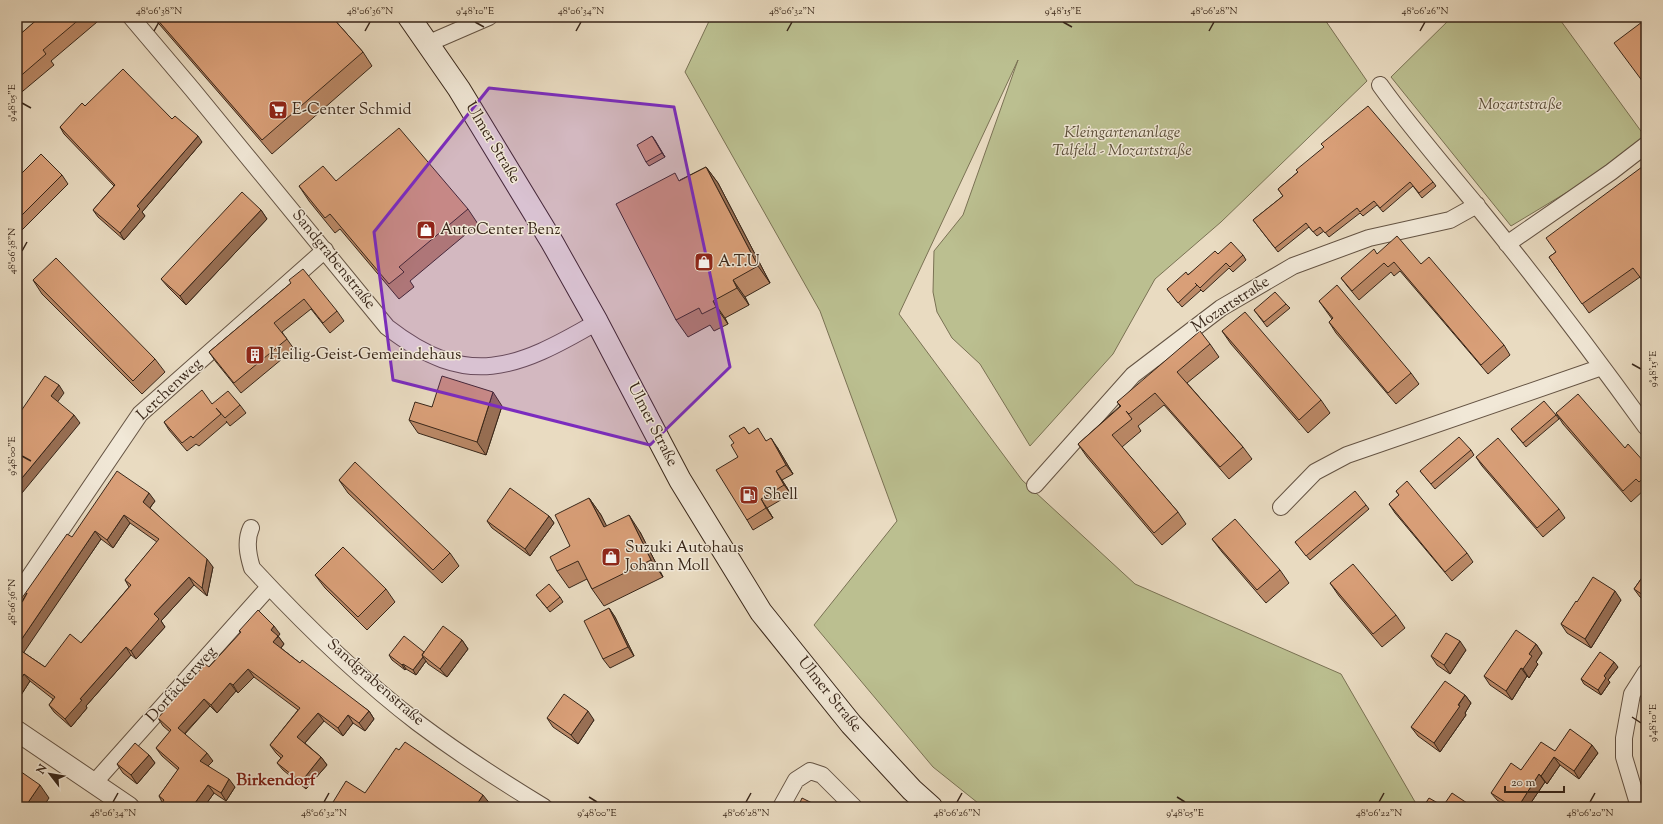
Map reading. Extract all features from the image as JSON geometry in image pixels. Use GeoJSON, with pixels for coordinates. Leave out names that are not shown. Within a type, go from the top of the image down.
{"type":"FeatureCollection","features":[{"type":"Feature","properties":{"kind":"main road","name":"Ulmer Straße"},"geometry":{"type":"LineString","coordinates":[[409,17],[429,43],[459,89],[552,242],[598,322],[680,480],[761,612],[852,724],[912,790],[931,807]]}},
{"type":"Feature","properties":{"kind":"street","name":"Sandgrabenstraße"},"geometry":{"type":"LineString","coordinates":[[131,17],[192,88],[387,327],[406,342],[429,355],[458,364],[484,367],[509,364],[527,359],[598,322]]}},
{"type":"Feature","properties":{"kind":"street"},"geometry":{"type":"LineString","coordinates":[[429,43],[489,17]]}},
{"type":"Feature","properties":{"kind":"street"},"geometry":{"type":"LineString","coordinates":[[1380,85],[1401,115],[1477,205],[1602,367],[1646,427]]}},
{"type":"Feature","properties":{"kind":"street"},"geometry":{"type":"LineString","coordinates":[[1507,244],[1611,172],[1646,145]]}},
{"type":"Feature","properties":{"kind":"street","name":"Mozartstraße"},"geometry":{"type":"LineString","coordinates":[[1035,485],[1133,375],[1220,308],[1293,266],[1369,238],[1450,220],[1477,205]]}},
{"type":"Feature","properties":{"kind":"street","name":"Lerchenweg"},"geometry":{"type":"LineString","coordinates":[[17,595],[140,414],[325,250]]}},
{"type":"Feature","properties":{"kind":"street"},"geometry":{"type":"LineString","coordinates":[[1281,507],[1315,472],[1347,454],[1602,367]]}},
{"type":"Feature","properties":{"kind":"street","name":"Sandgrabenstraße"},"geometry":{"type":"LineString","coordinates":[[250,528],[248,536],[248,555],[252,568],[350,666],[418,722],[506,784],[544,807]]}},
{"type":"Feature","properties":{"kind":"street","name":"Dorfäckerweg"},"geometry":{"type":"LineString","coordinates":[[94,782],[269,586]]}},
{"type":"Feature","properties":{"kind":"street"},"geometry":{"type":"LineString","coordinates":[[1639,807],[1624,757],[1624,738],[1632,694],[1646,672]]}},
{"type":"Feature","properties":{"kind":"street"},"geometry":{"type":"LineString","coordinates":[[17,731],[129,807]]}},
{"type":"Feature","properties":{"kind":"street"},"geometry":{"type":"LineString","coordinates":[[781,807],[796,780],[810,770],[822,775],[854,807]]}},
{"type":"Feature","properties":{"kind":"highlighted area"},"geometry":{"type":"Polygon","coordinates":[[[489,88],[674,107],[730,367],[650,445],[393,380],[374,232],[489,88]]]}},
{"type":"Feature","properties":{"kind":"green space","name":"Kleingartenanlage Talfeld - Mozartstraße"},"geometry":{"type":"Polygon","coordinates":[[[711,17],[1323,17],[1367,81],[1221,222],[1155,279],[1113,354],[1030,446],[980,364],[952,338],[937,312],[933,292],[934,251],[963,215],[1018,60],[899,314],[1022,480],[1135,584],[1341,674],[1418,807],[983,807],[933,767],[814,625],[897,521],[820,311],[685,72],[711,17]]]}},
{"type":"Feature","properties":{"kind":"green space","name":"Mozartstraße"},"geometry":{"type":"Polygon","coordinates":[[[1452,17],[1558,17],[1646,138],[1604,170],[1511,226],[1391,77],[1452,17]]]}},
{"type":"Feature","properties":{"kind":"building"},"geometry":{"type":"Polygon","coordinates":[[[40,17],[82,17],[43,50],[46,54],[17,79],[17,37],[40,17]]]}},
{"type":"Feature","properties":{"kind":"building","name":"E-Center Schmid"},"geometry":{"type":"Polygon","coordinates":[[[155,17],[332,17],[363,52],[262,140],[155,17]]]}},
{"type":"Feature","properties":{"kind":"building"},"geometry":{"type":"Polygon","coordinates":[[[1646,19],[1646,86],[1614,43],[1646,19]]]}},
{"type":"Feature","properties":{"kind":"building"},"geometry":{"type":"Polygon","coordinates":[[[123,69],[172,119],[175,116],[198,136],[137,206],[140,209],[120,233],[93,210],[115,185],[60,127],[82,103],[85,106],[123,69]]]}},
{"type":"Feature","properties":{"kind":"building"},"geometry":{"type":"Polygon","coordinates":[[[1368,106],[1433,182],[1419,193],[1410,182],[1380,208],[1374,201],[1360,212],[1357,208],[1325,233],[1320,227],[1313,232],[1306,223],[1275,248],[1253,220],[1283,196],[1278,189],[1298,172],[1296,170],[1324,147],[1321,144],[1368,106]]]}},
{"type":"Feature","properties":{"kind":"building"},"geometry":{"type":"Polygon","coordinates":[[[399,128],[468,209],[399,267],[404,272],[389,284],[330,214],[325,218],[299,186],[323,166],[336,181],[399,128]]]}},
{"type":"Feature","properties":{"kind":"building"},"geometry":{"type":"Polygon","coordinates":[[[652,136],[662,153],[646,162],[637,145],[652,136]]]}},
{"type":"Feature","properties":{"kind":"building"},"geometry":{"type":"Polygon","coordinates":[[[41,154],[62,175],[17,220],[17,178],[41,154]]]}},
{"type":"Feature","properties":{"kind":"building"},"geometry":{"type":"Polygon","coordinates":[[[1646,164],[1646,285],[1633,268],[1582,304],[1549,257],[1556,252],[1546,238],[1646,164]]]}},
{"type":"Feature","properties":{"kind":"building"},"geometry":{"type":"Polygon","coordinates":[[[706,167],[758,266],[733,280],[737,288],[713,301],[716,307],[702,314],[699,308],[676,320],[616,204],[675,173],[679,181],[706,167]]]}},
{"type":"Feature","properties":{"kind":"building"},"geometry":{"type":"Polygon","coordinates":[[[242,192],[261,210],[180,296],[161,279],[242,192]]]}},
{"type":"Feature","properties":{"kind":"building"},"geometry":{"type":"Polygon","coordinates":[[[1397,236],[1421,264],[1429,257],[1504,345],[1481,365],[1394,262],[1388,267],[1384,263],[1352,291],[1341,278],[1374,249],[1377,254],[1397,236]]]}},
{"type":"Feature","properties":{"kind":"building"},"geometry":{"type":"Polygon","coordinates":[[[1231,242],[1243,255],[1230,267],[1226,263],[1200,288],[1197,285],[1178,303],[1167,289],[1186,272],[1188,275],[1215,251],[1218,254],[1231,242]]]}},
{"type":"Feature","properties":{"kind":"building"},"geometry":{"type":"Polygon","coordinates":[[[56,258],[155,359],[133,381],[33,280],[56,258]]]}},
{"type":"Feature","properties":{"kind":"building"},"geometry":{"type":"Polygon","coordinates":[[[303,269],[337,311],[323,323],[304,299],[274,323],[287,339],[234,383],[209,352],[291,283],[289,280],[303,269]]]}},
{"type":"Feature","properties":{"kind":"building"},"geometry":{"type":"Polygon","coordinates":[[[1337,285],[1411,373],[1388,393],[1329,322],[1333,318],[1319,301],[1337,285]]]}},
{"type":"Feature","properties":{"kind":"building"},"geometry":{"type":"Polygon","coordinates":[[[1275,292],[1286,304],[1264,322],[1254,310],[1275,292]]]}},
{"type":"Feature","properties":{"kind":"building"},"geometry":{"type":"Polygon","coordinates":[[[1245,312],[1321,400],[1299,420],[1222,331],[1245,312]]]}},
{"type":"Feature","properties":{"kind":"building"},"geometry":{"type":"Polygon","coordinates":[[[1200,331],[1210,344],[1177,372],[1243,447],[1220,467],[1155,393],[1129,414],[1126,411],[1132,419],[1112,435],[1178,512],[1154,533],[1078,444],[1121,406],[1117,402],[1200,331]]]}},
{"type":"Feature","properties":{"kind":"building"},"geometry":{"type":"Polygon","coordinates":[[[45,376],[59,385],[51,396],[74,415],[17,484],[17,408],[21,411],[45,376]]]}},
{"type":"Feature","properties":{"kind":"building"},"geometry":{"type":"Polygon","coordinates":[[[442,376],[493,392],[477,442],[409,420],[415,402],[432,407],[442,376]]]}},
{"type":"Feature","properties":{"kind":"building"},"geometry":{"type":"Polygon","coordinates":[[[202,390],[212,404],[228,391],[240,405],[225,418],[216,408],[221,414],[193,438],[191,436],[182,443],[164,422],[202,390]]]}},
{"type":"Feature","properties":{"kind":"building"},"geometry":{"type":"Polygon","coordinates":[[[1578,394],[1625,448],[1628,444],[1646,464],[1646,476],[1639,482],[1636,479],[1623,491],[1556,413],[1578,394]]]}},
{"type":"Feature","properties":{"kind":"building"},"geometry":{"type":"Polygon","coordinates":[[[1544,401],[1556,415],[1523,443],[1511,429],[1544,401]]]}},
{"type":"Feature","properties":{"kind":"building"},"geometry":{"type":"Polygon","coordinates":[[[744,427],[749,434],[758,428],[766,441],[771,438],[786,465],[776,471],[784,485],[761,499],[766,508],[747,520],[716,470],[738,457],[731,445],[734,443],[729,436],[744,427]]]}},
{"type":"Feature","properties":{"kind":"building"},"geometry":{"type":"Polygon","coordinates":[[[1459,437],[1471,450],[1431,484],[1420,471],[1459,437]]]}},
{"type":"Feature","properties":{"kind":"building"},"geometry":{"type":"Polygon","coordinates":[[[1498,438],[1559,509],[1537,528],[1476,457],[1498,438]]]}},
{"type":"Feature","properties":{"kind":"building"},"geometry":{"type":"Polygon","coordinates":[[[355,462],[450,553],[433,570],[339,480],[355,462]]]}},
{"type":"Feature","properties":{"kind":"building"},"geometry":{"type":"Polygon","coordinates":[[[117,471],[149,493],[143,502],[207,559],[202,588],[189,577],[154,614],[159,619],[131,651],[126,647],[80,699],[82,700],[65,719],[49,705],[55,697],[24,674],[17,684],[17,648],[45,667],[70,634],[81,643],[131,585],[125,580],[159,539],[124,515],[107,540],[95,531],[17,646],[17,605],[67,534],[72,537],[117,471]]]}},
{"type":"Feature","properties":{"kind":"building"},"geometry":{"type":"Polygon","coordinates":[[[1407,481],[1467,553],[1445,572],[1389,504],[1399,495],[1396,491],[1407,481]]]}},
{"type":"Feature","properties":{"kind":"building"},"geometry":{"type":"Polygon","coordinates":[[[510,488],[549,516],[525,549],[487,521],[510,488]]]}},
{"type":"Feature","properties":{"kind":"building"},"geometry":{"type":"Polygon","coordinates":[[[1355,491],[1366,505],[1306,556],[1295,542],[1355,491]]]}},
{"type":"Feature","properties":{"kind":"building"},"geometry":{"type":"Polygon","coordinates":[[[589,498],[604,527],[629,515],[651,560],[592,589],[578,561],[557,571],[550,557],[570,546],[555,515],[589,498]]]}},
{"type":"Feature","properties":{"kind":"building"},"geometry":{"type":"Polygon","coordinates":[[[1235,519],[1280,570],[1257,590],[1212,539],[1235,519]]]}},
{"type":"Feature","properties":{"kind":"building"},"geometry":{"type":"Polygon","coordinates":[[[343,547],[386,589],[358,617],[315,575],[343,547]]]}},
{"type":"Feature","properties":{"kind":"building"},"geometry":{"type":"Polygon","coordinates":[[[1353,564],[1396,615],[1373,634],[1330,583],[1353,564]]]}},
{"type":"Feature","properties":{"kind":"building"},"geometry":{"type":"Polygon","coordinates":[[[1646,572],[1646,597],[1634,589],[1646,572]]]}},
{"type":"Feature","properties":{"kind":"building"},"geometry":{"type":"Polygon","coordinates":[[[1593,577],[1615,591],[1585,639],[1561,624],[1593,577]]]}},
{"type":"Feature","properties":{"kind":"building"},"geometry":{"type":"Polygon","coordinates":[[[549,584],[560,597],[547,608],[536,595],[549,584]]]}},
{"type":"Feature","properties":{"kind":"building"},"geometry":{"type":"Polygon","coordinates":[[[609,608],[628,647],[603,659],[584,621],[609,608]]]}},
{"type":"Feature","properties":{"kind":"building"},"geometry":{"type":"Polygon","coordinates":[[[258,610],[274,626],[271,630],[278,636],[273,642],[300,663],[302,660],[369,711],[359,723],[348,715],[338,728],[318,713],[297,737],[321,757],[301,782],[277,763],[283,756],[270,745],[300,708],[248,669],[233,685],[230,683],[211,705],[204,699],[178,728],[207,753],[200,761],[229,779],[221,793],[208,785],[192,807],[159,807],[164,800],[159,796],[179,768],[156,748],[171,730],[158,718],[205,664],[209,667],[241,632],[239,631],[258,610]]]}},
{"type":"Feature","properties":{"kind":"building"},"geometry":{"type":"Polygon","coordinates":[[[443,626],[462,640],[440,669],[422,655],[443,626]]]}},
{"type":"Feature","properties":{"kind":"building"},"geometry":{"type":"Polygon","coordinates":[[[1516,630],[1536,644],[1529,654],[1532,656],[1523,669],[1521,668],[1506,691],[1484,676],[1516,630]]]}},
{"type":"Feature","properties":{"kind":"building"},"geometry":{"type":"Polygon","coordinates":[[[1446,633],[1460,641],[1444,665],[1431,656],[1446,633]]]}},
{"type":"Feature","properties":{"kind":"building"},"geometry":{"type":"Polygon","coordinates":[[[404,636],[424,652],[422,655],[423,657],[413,670],[403,664],[402,665],[389,655],[404,636]]]}},
{"type":"Feature","properties":{"kind":"building"},"geometry":{"type":"Polygon","coordinates":[[[1600,652],[1614,662],[1604,676],[1606,678],[1598,690],[1581,679],[1600,652]]]}},
{"type":"Feature","properties":{"kind":"building"},"geometry":{"type":"Polygon","coordinates":[[[1445,681],[1465,695],[1458,705],[1460,706],[1434,743],[1411,727],[1445,681]]]}},
{"type":"Feature","properties":{"kind":"building"},"geometry":{"type":"Polygon","coordinates":[[[564,694],[588,711],[571,735],[547,718],[564,694]]]}},
{"type":"Feature","properties":{"kind":"building"},"geometry":{"type":"Polygon","coordinates":[[[1570,729],[1592,745],[1574,771],[1554,757],[1541,776],[1539,774],[1518,807],[1513,807],[1491,793],[1511,763],[1521,770],[1541,742],[1555,751],[1570,729]]]}},
{"type":"Feature","properties":{"kind":"building"},"geometry":{"type":"Polygon","coordinates":[[[405,742],[483,795],[475,807],[330,807],[346,781],[365,793],[396,748],[399,750],[405,742]]]}},
{"type":"Feature","properties":{"kind":"building"},"geometry":{"type":"Polygon","coordinates":[[[135,743],[149,755],[131,775],[117,764],[135,743]]]}},
{"type":"Feature","properties":{"kind":"building"},"geometry":{"type":"Polygon","coordinates":[[[17,769],[40,785],[25,807],[17,807],[17,769]]]}},
{"type":"Feature","properties":{"kind":"building"},"geometry":{"type":"Polygon","coordinates":[[[1452,793],[1473,807],[1423,807],[1429,798],[1443,806],[1452,793]]]}},
{"type":"Feature","properties":{"kind":"building"},"geometry":{"type":"Polygon","coordinates":[[[802,798],[820,807],[798,807],[802,798]]]}},
{"type":"Feature","properties":{"kind":"place","name":"E-Center Schmid"},"geometry":{"type":"Point","coordinates":[278,110]}},
{"type":"Feature","properties":{"kind":"place","name":"AutoCenter Benz"},"geometry":{"type":"Point","coordinates":[426,230]}},
{"type":"Feature","properties":{"kind":"place","name":"A.T.U"},"geometry":{"type":"Point","coordinates":[704,262]}},
{"type":"Feature","properties":{"kind":"place","name":"Heilig-Geist-Gemeindehaus"},"geometry":{"type":"Point","coordinates":[255,355]}},
{"type":"Feature","properties":{"kind":"place","name":"Shell"},"geometry":{"type":"Point","coordinates":[749,495]}},
{"type":"Feature","properties":{"kind":"place","name":"Suzuki Autohaus Johann Moll"},"geometry":{"type":"Point","coordinates":[611,557]}},
{"type":"Feature","properties":{"kind":"district","name":"Birkendorf"},"geometry":{"type":"Point","coordinates":[276,781]}}]}
